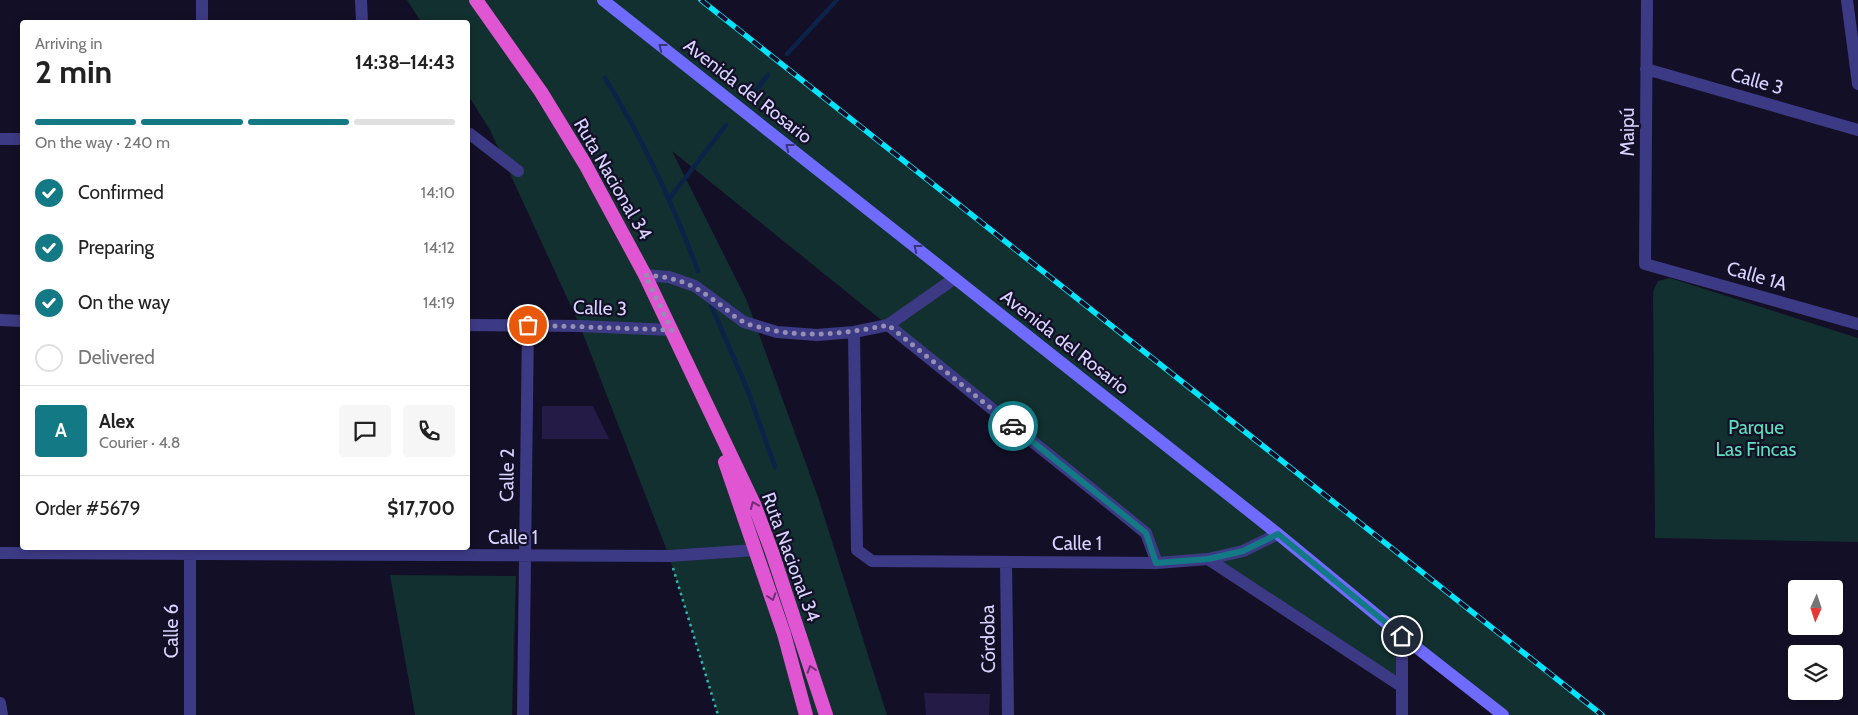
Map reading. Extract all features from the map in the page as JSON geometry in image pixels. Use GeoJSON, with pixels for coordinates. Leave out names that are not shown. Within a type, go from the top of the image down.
{"type":"FeatureCollection","features":[{"type":"Feature","properties":{"kind":"highway","name":"Ruta Nacional 34"},"geometry":{"type":"LineString","coordinates":[[476,0],[541,92],[586,164],[672,330],[754,504],[772,552],[826,715]]}},
{"type":"Feature","properties":{"kind":"highway","name":"Ruta Nacional 34"},"geometry":{"type":"LineString","coordinates":[[699,388],[784,634],[805,714]]}},
{"type":"Feature","properties":{"kind":"main road","name":"Avenida del Rosario"},"geometry":{"type":"LineString","coordinates":[[603,0],[1278,534],[1402,636],[1503,715]]}},
{"type":"Feature","properties":{"kind":"street"},"geometry":{"type":"LineString","coordinates":[[202,0],[202,20]]}},
{"type":"Feature","properties":{"kind":"street"},"geometry":{"type":"LineString","coordinates":[[360,0],[362,20]]}},
{"type":"Feature","properties":{"kind":"street","name":"Maipú"},"geometry":{"type":"LineString","coordinates":[[1645,264],[1647,0]]}},
{"type":"Feature","properties":{"kind":"street"},"geometry":{"type":"LineString","coordinates":[[1847,0],[1858,84]]}},
{"type":"Feature","properties":{"kind":"street","name":"Calle 3"},"geometry":{"type":"LineString","coordinates":[[1646,69],[1858,130]]}},
{"type":"Feature","properties":{"kind":"street"},"geometry":{"type":"LineString","coordinates":[[470,134],[518,171]]}},
{"type":"Feature","properties":{"kind":"street"},"geometry":{"type":"LineString","coordinates":[[0,139],[20,138]]}},
{"type":"Feature","properties":{"kind":"street","name":"Calle 1A"},"geometry":{"type":"LineString","coordinates":[[1645,264],[1858,324]]}},
{"type":"Feature","properties":{"kind":"street"},"geometry":{"type":"LineString","coordinates":[[645,275],[669,277],[695,286],[744,322],[777,332],[817,334],[854,332],[888,325],[955,278]]}},
{"type":"Feature","properties":{"kind":"street"},"geometry":{"type":"LineString","coordinates":[[0,320],[20,321]]}},
{"type":"Feature","properties":{"kind":"street","name":"Calle 3"},"geometry":{"type":"LineString","coordinates":[[470,325],[672,330]]}},
{"type":"Feature","properties":{"kind":"street","name":"Calle 2"},"geometry":{"type":"LineString","coordinates":[[523,715],[528,325]]}},
{"type":"Feature","properties":{"kind":"street"},"geometry":{"type":"LineString","coordinates":[[888,325],[1146,533],[1156,563]]}},
{"type":"Feature","properties":{"kind":"street","name":"Calle 1"},"geometry":{"type":"LineString","coordinates":[[854,332],[857,550],[872,561],[1156,563],[1208,559],[1243,551],[1278,534]]}},
{"type":"Feature","properties":{"kind":"street","name":"Calle 1"},"geometry":{"type":"LineString","coordinates":[[0,553],[358,551],[525,556],[669,556],[756,550]]}},
{"type":"Feature","properties":{"kind":"street","name":"Calle 6"},"geometry":{"type":"LineString","coordinates":[[190,551],[190,715]]}},
{"type":"Feature","properties":{"kind":"street"},"geometry":{"type":"LineString","coordinates":[[1208,559],[1401,686]]}},
{"type":"Feature","properties":{"kind":"street","name":"Córdoba"},"geometry":{"type":"LineString","coordinates":[[1006,562],[1008,715]]}},
{"type":"Feature","properties":{"kind":"street"},"geometry":{"type":"LineString","coordinates":[[1402,636],[1402,715]]}},
{"type":"Feature","properties":{"kind":"street"},"geometry":{"type":"LineString","coordinates":[[0,703],[2,715]]}},
{"type":"Feature","properties":{"kind":"path"},"geometry":{"type":"LineString","coordinates":[[669,556],[718,715]]}},
{"type":"Feature","properties":{"kind":"green space"},"geometry":{"type":"Polygon","coordinates":[[[407,0],[701,0],[1602,715],[1503,715],[1403,637],[1401,686],[1208,559],[1157,563],[1145,533],[672,151],[747,301],[818,497],[887,715],[718,715],[669,556],[580,326],[490,130],[470,98],[470,20],[420,20],[407,0]]]}},
{"type":"Feature","properties":{"kind":"green space","name":"Parque Las Fincas"},"geometry":{"type":"Polygon","coordinates":[[[1670,278],[1858,338],[1858,542],[1655,538],[1653,292],[1658,281],[1670,278]]]}},
{"type":"Feature","properties":{"kind":"green space"},"geometry":{"type":"Polygon","coordinates":[[[390,575],[516,576],[512,715],[415,715],[390,575]]]}},
{"type":"Feature","properties":{"kind":"building"},"geometry":{"type":"Polygon","coordinates":[[[542,406],[593,406],[609,439],[542,439],[542,406]]]}},
{"type":"Feature","properties":{"kind":"building"},"geometry":{"type":"Polygon","coordinates":[[[924,693],[990,694],[989,715],[926,715],[924,693]]]}},
{"type":"Feature","properties":{"kind":"waterway"},"geometry":{"type":"LineString","coordinates":[[787,54],[837,0]]}},
{"type":"Feature","properties":{"kind":"waterway"},"geometry":{"type":"LineString","coordinates":[[755,91],[768,75]]}},
{"type":"Feature","properties":{"kind":"waterway"},"geometry":{"type":"LineString","coordinates":[[605,78],[632,124],[656,172],[698,271]]}},
{"type":"Feature","properties":{"kind":"waterway"},"geometry":{"type":"LineString","coordinates":[[669,199],[726,125]]}},
{"type":"Feature","properties":{"kind":"waterway"},"geometry":{"type":"LineString","coordinates":[[711,305],[748,391],[775,467]]}},
{"type":"Feature","properties":{"kind":"railway"},"geometry":{"type":"LineString","coordinates":[[701,0],[1602,715]]}},
{"type":"Feature","properties":{"kind":"way so far"},"geometry":{"type":"LineString","coordinates":[[528,325],[672,330],[645,275],[669,277],[695,286],[744,322],[777,332],[817,334],[854,332],[888,325],[1013,426]]}},
{"type":"Feature","properties":{"kind":"route"},"geometry":{"type":"LineString","coordinates":[[1013,426],[1146,533],[1156,563],[1208,559],[1243,551],[1278,534],[1402,636]]}}]}
